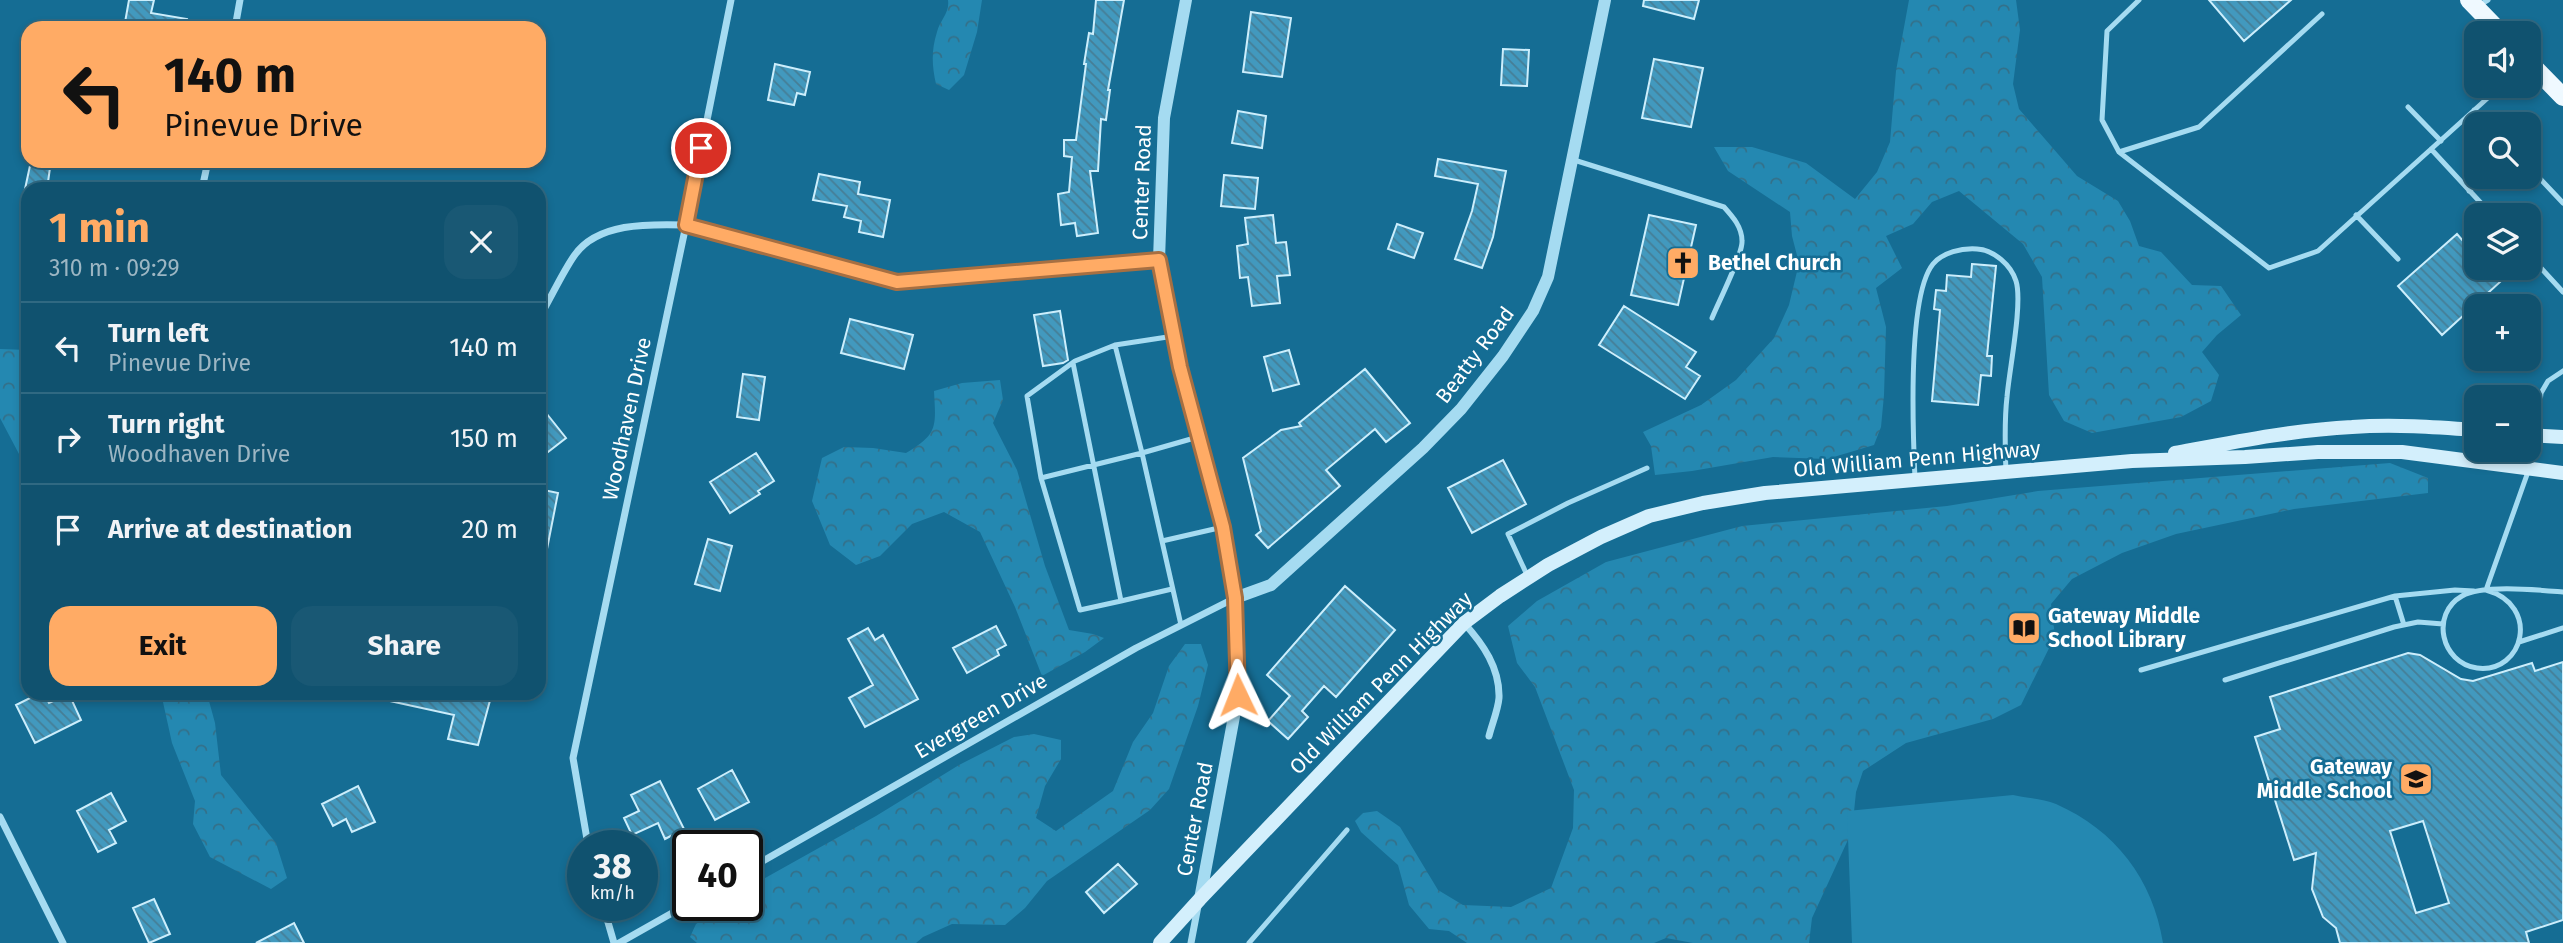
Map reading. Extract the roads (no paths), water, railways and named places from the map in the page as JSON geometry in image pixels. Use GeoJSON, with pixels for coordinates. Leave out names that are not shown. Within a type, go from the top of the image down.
{"type":"FeatureCollection","features":[{"type":"Feature","properties":{"kind":"main road"},"geometry":{"type":"LineString","coordinates":[[2478,2],[2492,21]]}},
{"type":"Feature","properties":{"kind":"main road"},"geometry":{"type":"LineString","coordinates":[[2541,74],[2563,97]]}},
{"type":"Feature","properties":{"kind":"main road","name":"Old William Penn Highway"},"geometry":{"type":"LineString","coordinates":[[2132,461],[2244,440],[2351,427],[2398,425],[2464,429]]}},
{"type":"Feature","properties":{"kind":"main road"},"geometry":{"type":"LineString","coordinates":[[2541,436],[2563,438]]}},
{"type":"Feature","properties":{"kind":"main road","name":"Old William Penn Highway"},"geometry":{"type":"LineString","coordinates":[[1160,943],[1464,623],[1500,596],[1601,537],[1662,513],[1765,493],[2132,461],[2318,452],[2402,452],[2563,473]]}},
{"type":"Feature","properties":{"kind":"street"},"geometry":{"type":"LineString","coordinates":[[236,21],[240,0]]}},
{"type":"Feature","properties":{"kind":"street","name":"Woodhaven Drive"},"geometry":{"type":"LineString","coordinates":[[585,830],[573,758],[731,0]]}},
{"type":"Feature","properties":{"kind":"street","name":"Center Road"},"geometry":{"type":"LineString","coordinates":[[1186,0],[1164,118],[1159,260],[1174,336],[1223,527],[1235,598],[1238,695],[1191,943]]}},
{"type":"Feature","properties":{"kind":"street","name":"Beatty Road"},"geometry":{"type":"LineString","coordinates":[[1235,598],[1271,585],[1423,448],[1461,409],[1503,356],[1533,311],[1548,277],[1605,0]]}},
{"type":"Feature","properties":{"kind":"street"},"geometry":{"type":"LineString","coordinates":[[546,306],[576,253],[605,231],[652,224],[686,225],[897,282],[1159,260]]}},
{"type":"Feature","properties":{"kind":"street","name":"Evergreen Drive"},"geometry":{"type":"LineString","coordinates":[[763,861],[1136,648],[1235,598]]}},
{"type":"Feature","properties":{"kind":"street"},"geometry":{"type":"LineString","coordinates":[[1464,623],[1483,644],[1495,670],[1499,698],[1489,736]]}},
{"type":"Feature","properties":{"kind":"street"},"geometry":{"type":"LineString","coordinates":[[0,817],[63,943]]}},
{"type":"Feature","properties":{"kind":"street"},"geometry":{"type":"LineString","coordinates":[[608,921],[616,943],[672,913]]}},
{"type":"Feature","properties":{"kind":"lane"},"geometry":{"type":"LineString","coordinates":[[2139,0],[2107,31],[2102,120],[2119,152],[2269,268],[2318,251],[2488,98]]}},
{"type":"Feature","properties":{"kind":"lane"},"geometry":{"type":"LineString","coordinates":[[2119,152],[2199,127],[2322,14]]}},
{"type":"Feature","properties":{"kind":"lane"},"geometry":{"type":"LineString","coordinates":[[2408,107],[2441,141]]}},
{"type":"Feature","properties":{"kind":"lane"},"geometry":{"type":"LineString","coordinates":[[2431,149],[2480,203]]}},
{"type":"Feature","properties":{"kind":"lane"},"geometry":{"type":"LineString","coordinates":[[1574,160],[1724,208],[1732,216],[1740,228],[1743,243],[1712,318]]}},
{"type":"Feature","properties":{"kind":"lane"},"geometry":{"type":"LineString","coordinates":[[2541,180],[2563,203]]}},
{"type":"Feature","properties":{"kind":"lane"},"geometry":{"type":"LineString","coordinates":[[2357,215],[2398,259]]}},
{"type":"Feature","properties":{"kind":"lane"},"geometry":{"type":"LineString","coordinates":[[1915,480],[1913,420],[1918,307],[1926,278],[1934,262],[1953,251],[1979,249],[1994,255],[2006,263],[2016,281],[2018,301],[2006,400],[2006,472]]}},
{"type":"Feature","properties":{"kind":"lane"},"geometry":{"type":"LineString","coordinates":[[2541,268],[2563,292]]}},
{"type":"Feature","properties":{"kind":"lane"},"geometry":{"type":"LineString","coordinates":[[1172,589],[1080,610],[1041,478],[1027,396],[1073,363],[1115,345],[1174,336]]}},
{"type":"Feature","properties":{"kind":"lane"},"geometry":{"type":"LineString","coordinates":[[1115,345],[1181,625]]}},
{"type":"Feature","properties":{"kind":"lane"},"geometry":{"type":"LineString","coordinates":[[1073,363],[1121,601]]}},
{"type":"Feature","properties":{"kind":"lane"},"geometry":{"type":"LineString","coordinates":[[2541,393],[2548,381],[2563,371]]}},
{"type":"Feature","properties":{"kind":"lane"},"geometry":{"type":"LineString","coordinates":[[1041,478],[1199,437]]}},
{"type":"Feature","properties":{"kind":"lane"},"geometry":{"type":"LineString","coordinates":[[2486,590],[2530,462]]}},
{"type":"Feature","properties":{"kind":"lane"},"geometry":{"type":"LineString","coordinates":[[1529,578],[1508,534],[1568,502],[1647,468]]}},
{"type":"Feature","properties":{"kind":"lane"},"geometry":{"type":"LineString","coordinates":[[1162,541],[1223,527]]}},
{"type":"Feature","properties":{"kind":"lane"},"geometry":{"type":"LineString","coordinates":[[2141,670],[2395,596],[2455,590],[2527,589],[2563,592]]}},
{"type":"Feature","properties":{"kind":"lane"},"geometry":{"type":"LineString","coordinates":[[2474,591],[2462,595],[2453,603],[2443,624],[2443,636],[2447,648],[2455,658],[2466,665],[2491,668],[2503,662],[2519,642],[2521,631],[2515,609],[2508,600],[2486,590]]}},
{"type":"Feature","properties":{"kind":"lane"},"geometry":{"type":"LineString","coordinates":[[2395,596],[2404,625]]}},
{"type":"Feature","properties":{"kind":"lane"},"geometry":{"type":"LineString","coordinates":[[2225,680],[2404,625],[2418,622],[2443,624]]}},
{"type":"Feature","properties":{"kind":"lane"},"geometry":{"type":"LineString","coordinates":[[2519,642],[2563,628]]}},
{"type":"Feature","properties":{"kind":"lane"},"geometry":{"type":"LineString","coordinates":[[1249,943],[1347,830]]}},
{"type":"Feature","properties":{"kind":"place","name":"Bethel Church"},"geometry":{"type":"Point","coordinates":[1683,263]}},
{"type":"Feature","properties":{"kind":"place","name":"Gateway Middle School Library"},"geometry":{"type":"Point","coordinates":[2024,628]}},
{"type":"Feature","properties":{"kind":"place","name":"Gateway Middle School"},"geometry":{"type":"Point","coordinates":[2416,779]}}]}
